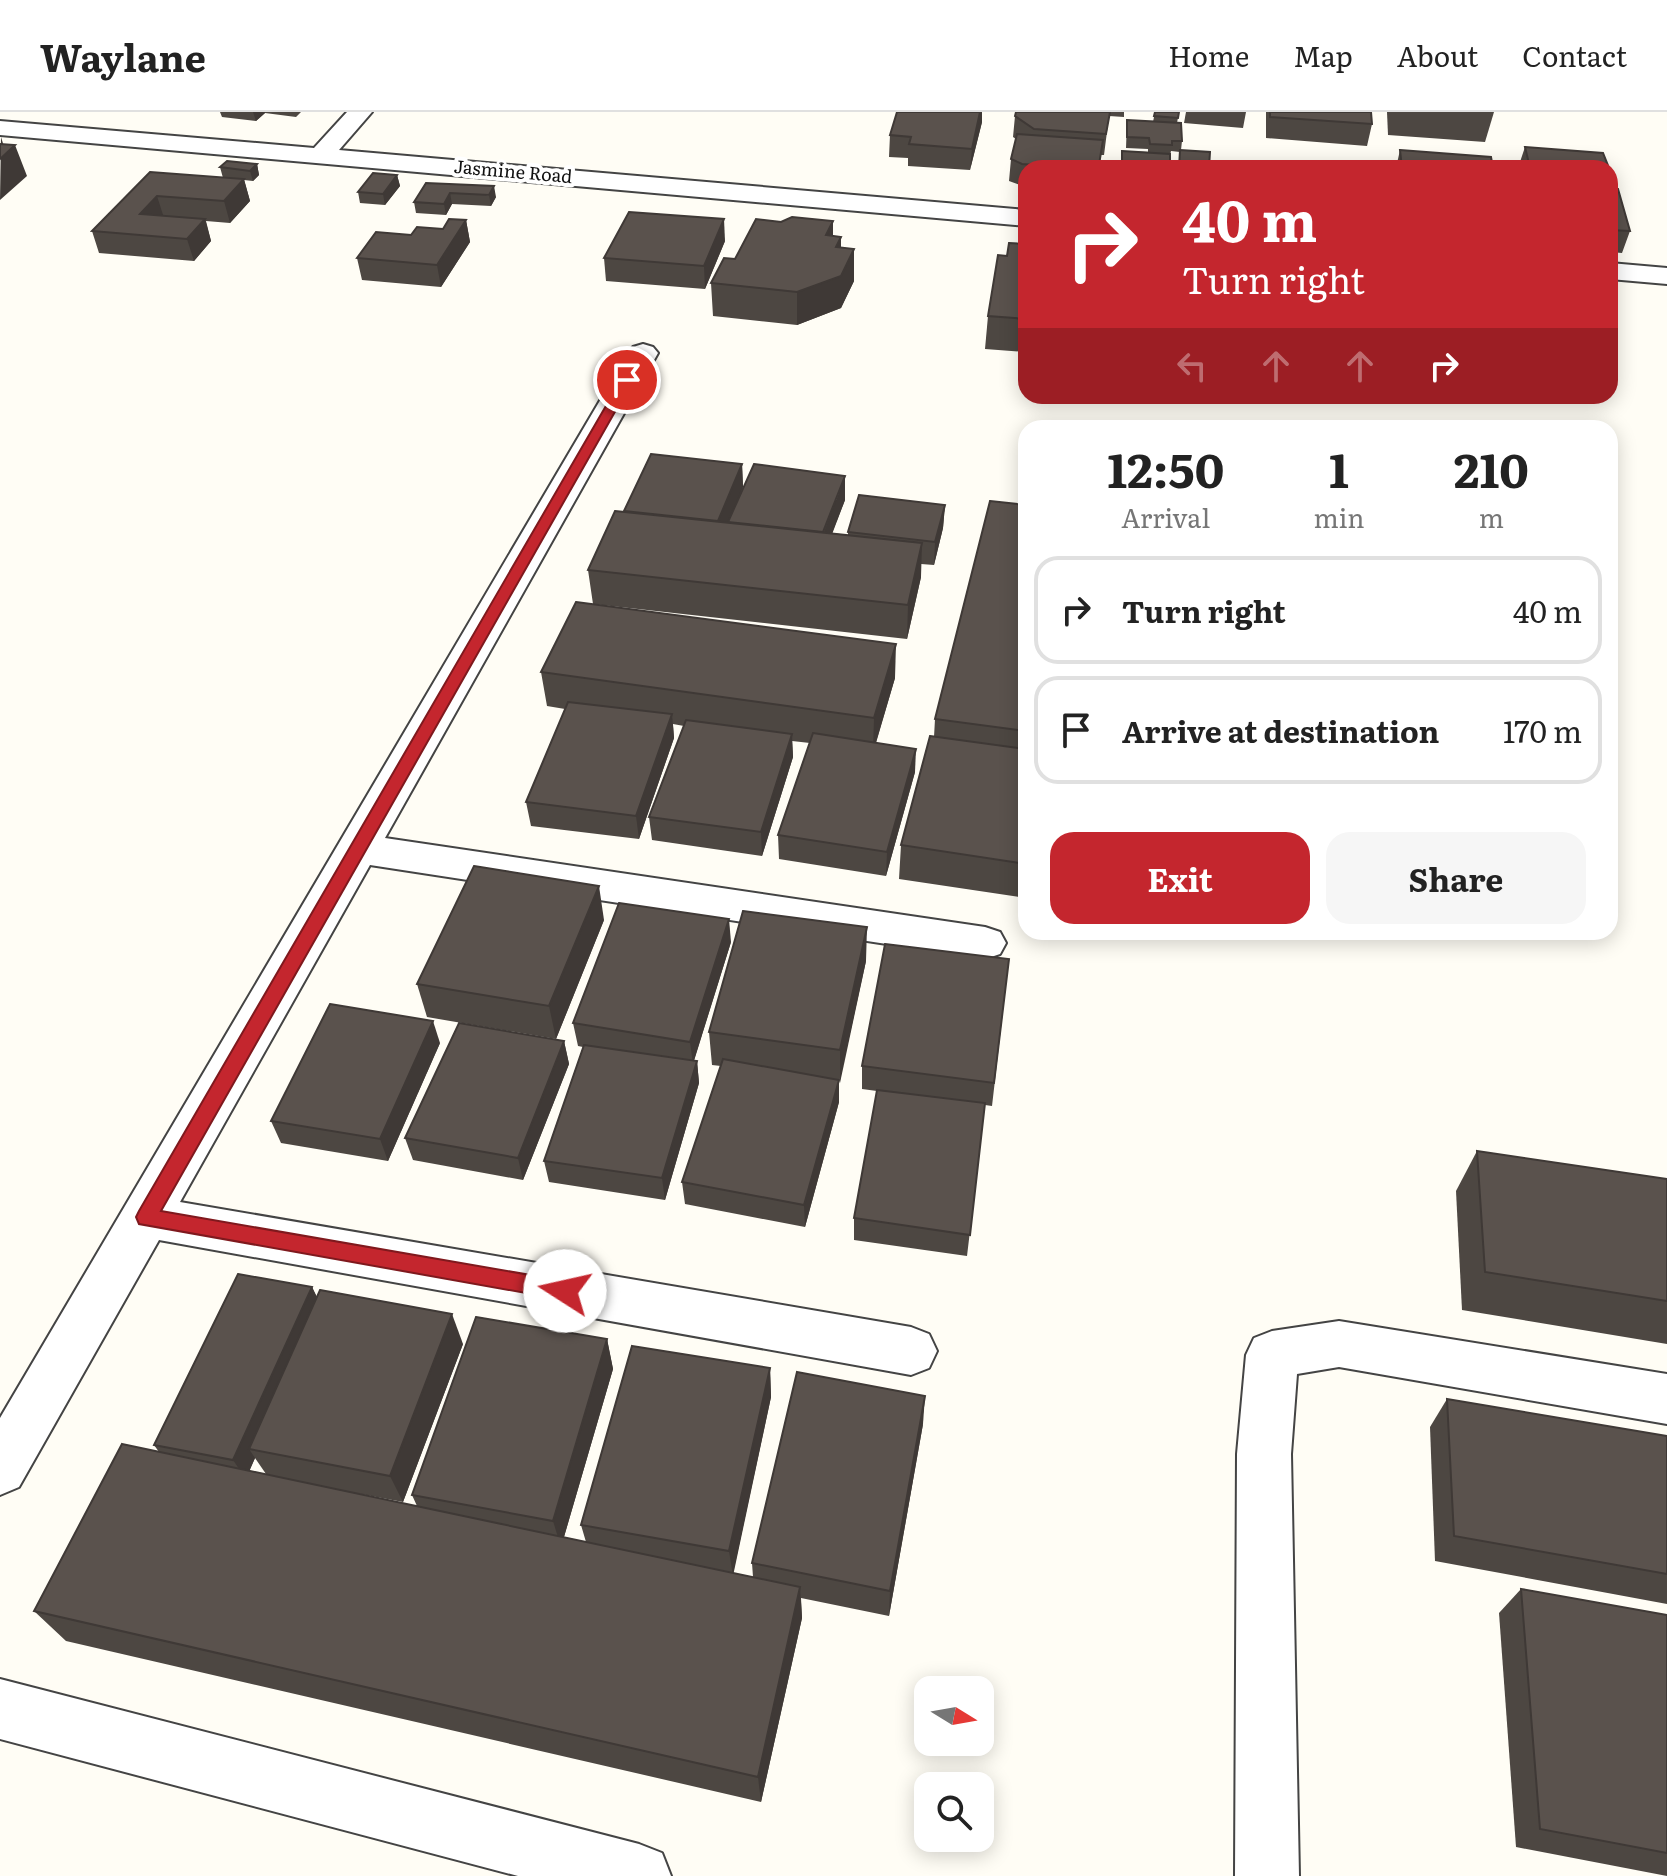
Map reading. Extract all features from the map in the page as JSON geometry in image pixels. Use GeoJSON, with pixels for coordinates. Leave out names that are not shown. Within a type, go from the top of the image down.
{"type":"FeatureCollection","features":[{"type":"Feature","properties":{"kind":"street"},"geometry":{"type":"LineString","coordinates":[[321,155],[360,112]]}},
{"type":"Feature","properties":{"kind":"street","name":"Jasmine Road"},"geometry":{"type":"LineString","coordinates":[[0,128],[1018,217]]}},
{"type":"Feature","properties":{"kind":"street"},"geometry":{"type":"LineString","coordinates":[[1618,272],[1667,276]]}},
{"type":"Feature","properties":{"kind":"street"},"geometry":{"type":"LineString","coordinates":[[0,1469],[643,353]]}},
{"type":"Feature","properties":{"kind":"street"},"geometry":{"type":"LineString","coordinates":[[358,849],[985,943]]}},
{"type":"Feature","properties":{"kind":"street"},"geometry":{"type":"LineString","coordinates":[[147,1217],[911,1351]]}},
{"type":"Feature","properties":{"kind":"street"},"geometry":{"type":"LineString","coordinates":[[1267,1876],[1264,1454],[1272,1355],[1339,1344],[1667,1399]]}},
{"type":"Feature","properties":{"kind":"street"},"geometry":{"type":"LineString","coordinates":[[0,1709],[639,1876]]}},
{"type":"Feature","properties":{"kind":"building"},"geometry":{"type":"Polygon","coordinates":[[[897,112],[980,112],[972,149],[909,144],[911,137],[890,135],[897,112]]]}},
{"type":"Feature","properties":{"kind":"building"},"geometry":{"type":"Polygon","coordinates":[[[1016,112],[1110,112],[1106,134],[1034,129],[1015,116],[1016,112]]]}},
{"type":"Feature","properties":{"kind":"building"},"geometry":{"type":"Polygon","coordinates":[[[1155,112],[1179,112],[1178,118],[1154,116],[1155,112]]]}},
{"type":"Feature","properties":{"kind":"building"},"geometry":{"type":"Polygon","coordinates":[[[1270,112],[1371,112],[1372,124],[1270,117],[1270,112]]]}},
{"type":"Feature","properties":{"kind":"building"},"geometry":{"type":"Polygon","coordinates":[[[1127,120],[1181,123],[1182,141],[1172,141],[1172,145],[1150,144],[1149,138],[1127,137],[1127,120]]]}},
{"type":"Feature","properties":{"kind":"building"},"geometry":{"type":"Polygon","coordinates":[[[1017,134],[1103,140],[1100,160],[1018,162],[1011,159],[1017,134]]]}},
{"type":"Feature","properties":{"kind":"building"},"geometry":{"type":"Polygon","coordinates":[[[0,144],[15,145],[0,159],[0,144]]]}},
{"type":"Feature","properties":{"kind":"building"},"geometry":{"type":"Polygon","coordinates":[[[1525,147],[1603,153],[1606,160],[1528,160],[1525,147]]]}},
{"type":"Feature","properties":{"kind":"building"},"geometry":{"type":"Polygon","coordinates":[[[1180,150],[1210,152],[1210,160],[1179,160],[1180,150]]]}},
{"type":"Feature","properties":{"kind":"building"},"geometry":{"type":"Polygon","coordinates":[[[1400,150],[1491,157],[1492,160],[1401,160],[1400,150]]]}},
{"type":"Feature","properties":{"kind":"building"},"geometry":{"type":"Polygon","coordinates":[[[1122,151],[1170,154],[1170,160],[1122,160],[1122,151]]]}},
{"type":"Feature","properties":{"kind":"building"},"geometry":{"type":"Polygon","coordinates":[[[227,161],[257,164],[250,171],[220,167],[227,161]]]}},
{"type":"Feature","properties":{"kind":"building"},"geometry":{"type":"Polygon","coordinates":[[[150,172],[244,179],[224,201],[157,196],[140,214],[205,219],[187,239],[92,231],[150,172]]]}},
{"type":"Feature","properties":{"kind":"building"},"geometry":{"type":"Polygon","coordinates":[[[373,173],[397,175],[383,194],[358,192],[373,173]]]}},
{"type":"Feature","properties":{"kind":"building"},"geometry":{"type":"Polygon","coordinates":[[[426,183],[494,186],[489,195],[450,193],[444,204],[414,202],[426,183]]]}},
{"type":"Feature","properties":{"kind":"building"},"geometry":{"type":"Polygon","coordinates":[[[1618,189],[1630,231],[1618,230],[1618,189]]]}},
{"type":"Feature","properties":{"kind":"building"},"geometry":{"type":"Polygon","coordinates":[[[629,212],[724,219],[704,266],[604,258],[629,212]]]}},
{"type":"Feature","properties":{"kind":"building"},"geometry":{"type":"Polygon","coordinates":[[[792,217],[833,221],[826,235],[841,237],[836,247],[854,249],[841,276],[797,292],[711,283],[724,258],[735,259],[756,219],[781,222],[792,217]]]}},
{"type":"Feature","properties":{"kind":"building"},"geometry":{"type":"Polygon","coordinates":[[[449,219],[466,220],[437,265],[357,258],[376,232],[411,235],[417,227],[443,229],[449,219]]]}},
{"type":"Feature","properties":{"kind":"building"},"geometry":{"type":"Polygon","coordinates":[[[1009,243],[1018,244],[1018,318],[988,316],[998,255],[1007,256],[1009,243]]]}},
{"type":"Feature","properties":{"kind":"building"},"geometry":{"type":"Polygon","coordinates":[[[651,454],[742,464],[718,521],[624,511],[651,454]]]}},
{"type":"Feature","properties":{"kind":"building"},"geometry":{"type":"Polygon","coordinates":[[[754,464],[845,476],[823,532],[728,522],[754,464]]]}},
{"type":"Feature","properties":{"kind":"building"},"geometry":{"type":"Polygon","coordinates":[[[859,495],[945,505],[935,542],[848,532],[859,495]]]}},
{"type":"Feature","properties":{"kind":"building"},"geometry":{"type":"Polygon","coordinates":[[[990,501],[1018,504],[1018,730],[935,719],[990,501]]]}},
{"type":"Feature","properties":{"kind":"building"},"geometry":{"type":"Polygon","coordinates":[[[615,511],[922,543],[908,605],[588,570],[615,511]]]}},
{"type":"Feature","properties":{"kind":"building"},"geometry":{"type":"Polygon","coordinates":[[[576,602],[896,644],[874,718],[541,672],[576,602]]]}},
{"type":"Feature","properties":{"kind":"building"},"geometry":{"type":"Polygon","coordinates":[[[568,702],[672,714],[636,816],[526,802],[568,702]]]}},
{"type":"Feature","properties":{"kind":"building"},"geometry":{"type":"Polygon","coordinates":[[[686,720],[792,734],[761,832],[649,817],[686,720]]]}},
{"type":"Feature","properties":{"kind":"building"},"geometry":{"type":"Polygon","coordinates":[[[813,733],[916,749],[887,852],[778,835],[813,733]]]}},
{"type":"Feature","properties":{"kind":"building"},"geometry":{"type":"Polygon","coordinates":[[[930,736],[1018,748],[1018,863],[901,845],[930,736]]]}},
{"type":"Feature","properties":{"kind":"building"},"geometry":{"type":"Polygon","coordinates":[[[474,866],[599,886],[549,1006],[417,984],[474,866]]]}},
{"type":"Feature","properties":{"kind":"building"},"geometry":{"type":"Polygon","coordinates":[[[619,903],[729,919],[690,1042],[573,1023],[619,903]]]}},
{"type":"Feature","properties":{"kind":"building"},"geometry":{"type":"Polygon","coordinates":[[[743,911],[867,927],[840,1050],[709,1032],[743,911]]]}},
{"type":"Feature","properties":{"kind":"building"},"geometry":{"type":"Polygon","coordinates":[[[885,944],[1009,959],[994,1083],[862,1066],[885,944]]]}},
{"type":"Feature","properties":{"kind":"building"},"geometry":{"type":"Polygon","coordinates":[[[330,1004],[433,1021],[380,1139],[271,1121],[330,1004]]]}},
{"type":"Feature","properties":{"kind":"building"},"geometry":{"type":"Polygon","coordinates":[[[459,1023],[564,1041],[518,1158],[405,1138],[459,1023]]]}},
{"type":"Feature","properties":{"kind":"building"},"geometry":{"type":"Polygon","coordinates":[[[584,1045],[697,1061],[662,1178],[544,1161],[584,1045]]]}},
{"type":"Feature","properties":{"kind":"building"},"geometry":{"type":"Polygon","coordinates":[[[723,1059],[839,1080],[804,1205],[682,1182],[723,1059]]]}},
{"type":"Feature","properties":{"kind":"building"},"geometry":{"type":"Polygon","coordinates":[[[877,1090],[985,1103],[970,1235],[854,1218],[877,1090]]]}},
{"type":"Feature","properties":{"kind":"building"},"geometry":{"type":"Polygon","coordinates":[[[1477,1151],[1667,1179],[1667,1301],[1485,1272],[1477,1151]]]}},
{"type":"Feature","properties":{"kind":"building"},"geometry":{"type":"Polygon","coordinates":[[[238,1274],[312,1287],[233,1460],[154,1445],[238,1274]]]}},
{"type":"Feature","properties":{"kind":"building"},"geometry":{"type":"Polygon","coordinates":[[[320,1290],[452,1314],[390,1476],[249,1449],[320,1290]]]}},
{"type":"Feature","properties":{"kind":"building"},"geometry":{"type":"Polygon","coordinates":[[[476,1317],[607,1339],[553,1521],[412,1495],[476,1317]]]}},
{"type":"Feature","properties":{"kind":"building"},"geometry":{"type":"Polygon","coordinates":[[[632,1346],[770,1368],[729,1551],[581,1525],[632,1346]]]}},
{"type":"Feature","properties":{"kind":"building"},"geometry":{"type":"Polygon","coordinates":[[[797,1372],[925,1396],[890,1591],[752,1563],[797,1372]]]}},
{"type":"Feature","properties":{"kind":"building"},"geometry":{"type":"Polygon","coordinates":[[[1447,1399],[1667,1436],[1667,1574],[1454,1536],[1447,1399]]]}},
{"type":"Feature","properties":{"kind":"building"},"geometry":{"type":"Polygon","coordinates":[[[122,1444],[800,1587],[758,1777],[34,1611],[122,1444]]]}},
{"type":"Feature","properties":{"kind":"building"},"geometry":{"type":"Polygon","coordinates":[[[1521,1589],[1667,1615],[1667,1853],[1540,1829],[1521,1589]]]}},
{"type":"Feature","properties":{"kind":"route"},"geometry":{"type":"LineString","coordinates":[[565,1291],[147,1217],[627,380]]}}]}
